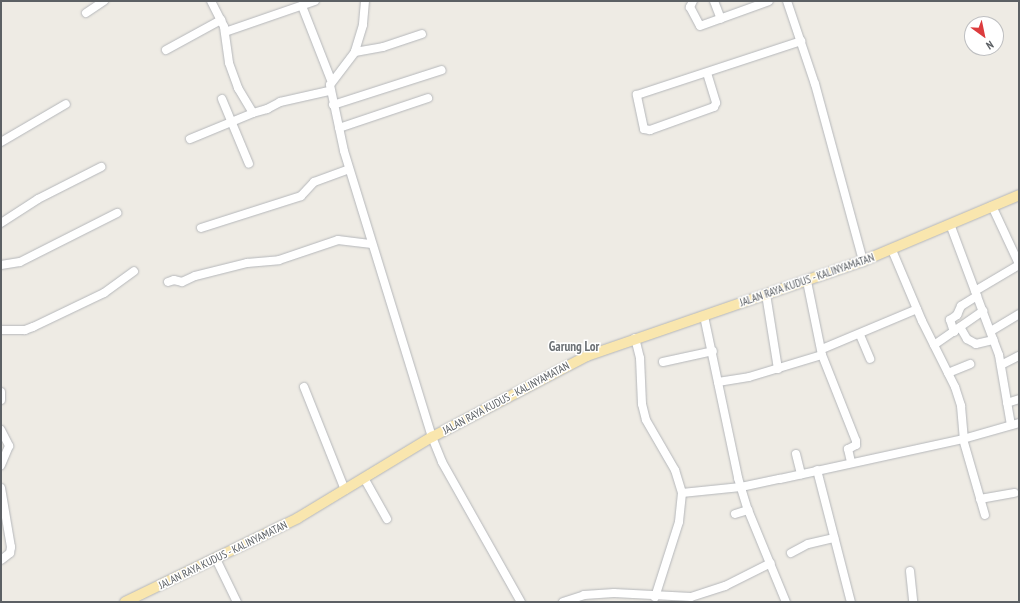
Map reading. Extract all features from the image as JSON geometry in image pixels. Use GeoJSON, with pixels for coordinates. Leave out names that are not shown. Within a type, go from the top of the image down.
{"type":"FeatureCollection","features":[{"type":"Feature","properties":{"kind":"main road","name":"JALAN RAYA KUDUS - KALINYAMATAN"},"geometry":{"type":"LineString","coordinates":[[125,602],[298,518],[432,437],[562,367],[599,350],[864,261],[1019,195]]}},
{"type":"Feature","properties":{"kind":"street"},"geometry":{"type":"LineString","coordinates":[[86,13],[104,1]]}},
{"type":"Feature","properties":{"kind":"street"},"geometry":{"type":"LineString","coordinates":[[211,1],[226,32],[229,63],[238,88],[253,113]]}},
{"type":"Feature","properties":{"kind":"street"},"geometry":{"type":"LineString","coordinates":[[226,32],[315,1]]}},
{"type":"Feature","properties":{"kind":"street"},"geometry":{"type":"LineString","coordinates":[[365,1],[363,25],[355,52],[347,66],[332,80],[329,91],[349,169],[432,437],[442,462],[521,602]]}},
{"type":"Feature","properties":{"kind":"street"},"geometry":{"type":"LineString","coordinates":[[693,1],[690,7],[700,26],[769,1]]}},
{"type":"Feature","properties":{"kind":"street"},"geometry":{"type":"LineString","coordinates":[[714,1],[721,19]]}},
{"type":"Feature","properties":{"kind":"street"},"geometry":{"type":"LineString","coordinates":[[787,1],[801,42],[864,261]]}},
{"type":"Feature","properties":{"kind":"street"},"geometry":{"type":"LineString","coordinates":[[302,6],[332,80]]}},
{"type":"Feature","properties":{"kind":"street"},"geometry":{"type":"LineString","coordinates":[[166,50],[221,20]]}},
{"type":"Feature","properties":{"kind":"street"},"geometry":{"type":"LineString","coordinates":[[355,52],[383,47],[422,34]]}},
{"type":"Feature","properties":{"kind":"street"},"geometry":{"type":"LineString","coordinates":[[707,73],[716,104],[714,108],[650,130],[644,129],[636,96],[801,42]]}},
{"type":"Feature","properties":{"kind":"street"},"geometry":{"type":"LineString","coordinates":[[333,105],[442,70]]}},
{"type":"Feature","properties":{"kind":"street"},"geometry":{"type":"LineString","coordinates":[[190,139],[280,102],[329,91]]}},
{"type":"Feature","properties":{"kind":"street"},"geometry":{"type":"LineString","coordinates":[[339,128],[428,98]]}},
{"type":"Feature","properties":{"kind":"street"},"geometry":{"type":"LineString","coordinates":[[222,99],[248,164]]}},
{"type":"Feature","properties":{"kind":"street"},"geometry":{"type":"LineString","coordinates":[[1,142],[66,104]]}},
{"type":"Feature","properties":{"kind":"street"},"geometry":{"type":"LineString","coordinates":[[1,223],[38,199],[101,167]]}},
{"type":"Feature","properties":{"kind":"street"},"geometry":{"type":"LineString","coordinates":[[201,228],[301,196],[314,182],[349,169]]}},
{"type":"Feature","properties":{"kind":"street"},"geometry":{"type":"LineString","coordinates":[[992,206],[1019,264],[961,306],[957,315],[950,320],[957,330],[967,339],[976,344],[994,340]]}},
{"type":"Feature","properties":{"kind":"street"},"geometry":{"type":"LineString","coordinates":[[1,265],[20,262],[117,213]]}},
{"type":"Feature","properties":{"kind":"street"},"geometry":{"type":"LineString","coordinates":[[682,493],[741,487],[963,439],[1015,424],[1007,403],[1002,366],[994,340],[950,224]]}},
{"type":"Feature","properties":{"kind":"street"},"geometry":{"type":"LineString","coordinates":[[168,282],[174,280],[182,282],[194,276],[247,263],[279,260],[338,240],[372,244]]}},
{"type":"Feature","properties":{"kind":"street"},"geometry":{"type":"LineString","coordinates":[[892,250],[917,309],[959,399],[963,439],[985,515]]}},
{"type":"Feature","properties":{"kind":"street"},"geometry":{"type":"LineString","coordinates":[[1,330],[25,330],[32,327],[104,293],[134,271]]}},
{"type":"Feature","properties":{"kind":"street"},"geometry":{"type":"LineString","coordinates":[[807,281],[822,352],[856,441],[856,445],[848,449],[851,462]]}},
{"type":"Feature","properties":{"kind":"street"},"geometry":{"type":"LineString","coordinates":[[766,294],[778,368]]}},
{"type":"Feature","properties":{"kind":"street"},"geometry":{"type":"LineString","coordinates":[[718,382],[778,368],[822,352],[917,309]]}},
{"type":"Feature","properties":{"kind":"street"},"geometry":{"type":"LineString","coordinates":[[934,345],[983,311]]}},
{"type":"Feature","properties":{"kind":"street"},"geometry":{"type":"LineString","coordinates":[[991,331],[1019,314]]}},
{"type":"Feature","properties":{"kind":"street"},"geometry":{"type":"LineString","coordinates":[[704,316],[713,351],[731,454],[748,510],[786,602]]}},
{"type":"Feature","properties":{"kind":"street"},"geometry":{"type":"LineString","coordinates":[[860,335],[870,359]]}},
{"type":"Feature","properties":{"kind":"street"},"geometry":{"type":"LineString","coordinates":[[635,338],[640,358],[642,404],[646,420],[675,470],[682,493],[679,522],[655,597]]}},
{"type":"Feature","properties":{"kind":"street"},"geometry":{"type":"LineString","coordinates":[[663,362],[713,351]]}},
{"type":"Feature","properties":{"kind":"street"},"geometry":{"type":"LineString","coordinates":[[1002,366],[1019,356]]}},
{"type":"Feature","properties":{"kind":"street"},"geometry":{"type":"LineString","coordinates":[[948,373],[970,364]]}},
{"type":"Feature","properties":{"kind":"street"},"geometry":{"type":"LineString","coordinates":[[304,387],[345,490]]}},
{"type":"Feature","properties":{"kind":"street"},"geometry":{"type":"LineString","coordinates":[[1,392],[1,400]]}},
{"type":"Feature","properties":{"kind":"street"},"geometry":{"type":"LineString","coordinates":[[1007,403],[1019,399]]}},
{"type":"Feature","properties":{"kind":"street"},"geometry":{"type":"LineString","coordinates":[[1,430],[9,446],[1,465]]}},
{"type":"Feature","properties":{"kind":"street"},"geometry":{"type":"LineString","coordinates":[[796,454],[801,474]]}},
{"type":"Feature","properties":{"kind":"street"},"geometry":{"type":"LineString","coordinates":[[817,470],[850,602]]}},
{"type":"Feature","properties":{"kind":"street"},"geometry":{"type":"LineString","coordinates":[[364,478],[387,519]]}},
{"type":"Feature","properties":{"kind":"street"},"geometry":{"type":"LineString","coordinates":[[1,488],[11,547],[10,553],[1,560]]}},
{"type":"Feature","properties":{"kind":"street"},"geometry":{"type":"LineString","coordinates":[[980,499],[1014,493]]}},
{"type":"Feature","properties":{"kind":"street"},"geometry":{"type":"LineString","coordinates":[[735,514],[748,510]]}},
{"type":"Feature","properties":{"kind":"street"},"geometry":{"type":"LineString","coordinates":[[790,553],[808,544],[834,538]]}},
{"type":"Feature","properties":{"kind":"street"},"geometry":{"type":"LineString","coordinates":[[216,559],[236,602]]}},
{"type":"Feature","properties":{"kind":"street"},"geometry":{"type":"LineString","coordinates":[[563,602],[584,595],[636,599],[655,597],[692,600],[771,564]]}},
{"type":"Feature","properties":{"kind":"street"},"geometry":{"type":"LineString","coordinates":[[910,571],[913,602]]}},
{"type":"Feature","properties":{"kind":"district","name":"Garung Lor"},"geometry":{"type":"Point","coordinates":[574,347]}}]}
